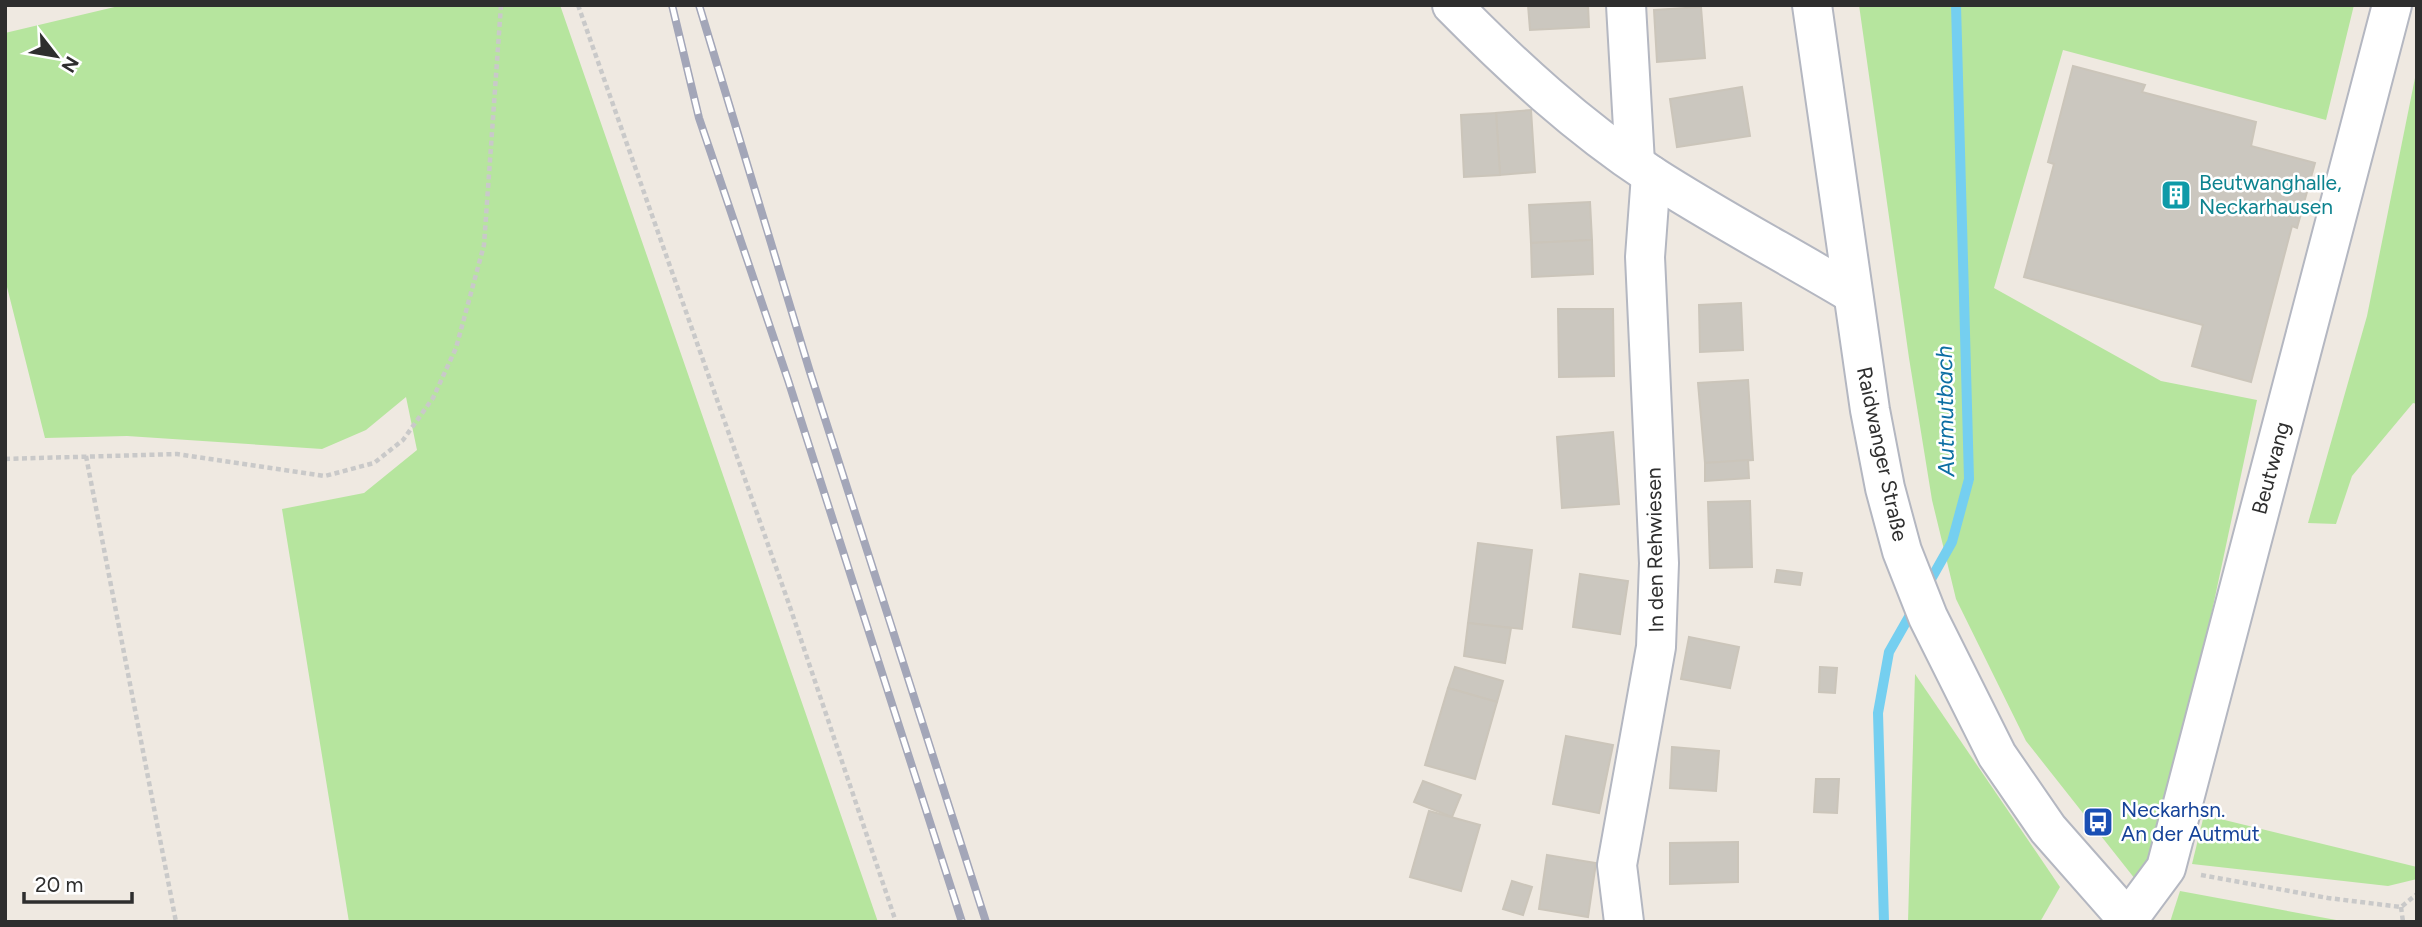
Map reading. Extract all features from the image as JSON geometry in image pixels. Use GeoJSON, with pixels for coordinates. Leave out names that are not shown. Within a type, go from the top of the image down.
{"type":"FeatureCollection","features":[{"type":"Feature","properties":{"kind":"street"},"geometry":{"type":"LineString","coordinates":[[1452,5],[1510,64],[1568,114],[1643,169],[1853,294]]}},
{"type":"Feature","properties":{"kind":"street","name":"In den Rehwiesen"},"geometry":{"type":"LineString","coordinates":[[1624,922],[1617,865],[1656,647],[1659,564],[1644,257],[1643,169],[1626,5]]}},
{"type":"Feature","properties":{"kind":"street","name":"Raidwanger Straße"},"geometry":{"type":"LineString","coordinates":[[1812,5],[1872,423],[1885,488],[1902,551],[1928,617],[1997,755],[2048,829],[2128,921]]}},
{"type":"Feature","properties":{"kind":"street","name":"Beutwang"},"geometry":{"type":"LineString","coordinates":[[2128,921],[2166,869],[2392,5]]}},
{"type":"Feature","properties":{"kind":"path"},"geometry":{"type":"LineString","coordinates":[[5,458],[177,454],[325,476],[374,463],[402,440],[433,398],[456,348],[484,245],[501,5]]}},
{"type":"Feature","properties":{"kind":"path"},"geometry":{"type":"LineString","coordinates":[[578,5],[790,607],[896,922]]}},
{"type":"Feature","properties":{"kind":"path"},"geometry":{"type":"LineString","coordinates":[[86,456],[176,922]]}},
{"type":"Feature","properties":{"kind":"path"},"geometry":{"type":"LineString","coordinates":[[2166,869],[2328,898],[2401,907],[2417,894]]}},
{"type":"Feature","properties":{"kind":"path"},"geometry":{"type":"LineString","coordinates":[[2401,907],[2403,922]]}},
{"type":"Feature","properties":{"kind":"green space"},"geometry":{"type":"Polygon","coordinates":[[[123,5],[560,5],[878,922],[349,922],[282,509],[364,493],[417,450],[406,397],[366,430],[322,449],[127,436],[45,438],[5,279],[5,33],[123,5]]]}},
{"type":"Feature","properties":{"kind":"green space"},"geometry":{"type":"Polygon","coordinates":[[[1859,5],[2354,5],[2326,120],[2063,50],[1994,288],[2161,381],[2257,400],[2160,855],[2139,884],[2026,741],[1956,599],[1932,500],[1859,5]]]}},
{"type":"Feature","properties":{"kind":"green space"},"geometry":{"type":"Polygon","coordinates":[[[2417,68],[2417,404],[2413,403],[2352,476],[2336,524],[2308,523],[2367,316],[2417,68]]]}},
{"type":"Feature","properties":{"kind":"green space"},"geometry":{"type":"Polygon","coordinates":[[[1915,674],[2060,887],[2040,922],[1908,922],[1915,674]]]}},
{"type":"Feature","properties":{"kind":"green space"},"geometry":{"type":"Polygon","coordinates":[[[2204,815],[2417,867],[2417,879],[2388,886],[2192,864],[2204,815]]]}},
{"type":"Feature","properties":{"kind":"green space"},"geometry":{"type":"Polygon","coordinates":[[[2180,891],[2347,922],[2170,922],[2180,891]]]}},
{"type":"Feature","properties":{"kind":"building"},"geometry":{"type":"Polygon","coordinates":[[[1528,5],[1588,5],[1589,27],[1530,30],[1528,5]]]}},
{"type":"Feature","properties":{"kind":"building"},"geometry":{"type":"Polygon","coordinates":[[[1701,7],[1705,58],[1657,62],[1654,10],[1701,7]]]}},
{"type":"Feature","properties":{"kind":"building","name":"Beutwanghalle, Neckarhausen"},"geometry":{"type":"Polygon","coordinates":[[[2073,66],[2145,85],[2142,92],[2256,122],[2251,146],[2315,163],[2297,228],[2292,226],[2251,382],[2192,366],[2203,325],[2024,277],[2054,164],[2048,162],[2073,66]]]}},
{"type":"Feature","properties":{"kind":"building"},"geometry":{"type":"Polygon","coordinates":[[[1742,87],[1750,136],[1677,147],[1670,99],[1742,87]]]}},
{"type":"Feature","properties":{"kind":"building"},"geometry":{"type":"Polygon","coordinates":[[[1531,110],[1535,172],[1500,175],[1496,113],[1531,110]]]}},
{"type":"Feature","properties":{"kind":"building"},"geometry":{"type":"Polygon","coordinates":[[[1496,113],[1500,175],[1464,177],[1461,115],[1496,113]]]}},
{"type":"Feature","properties":{"kind":"building"},"geometry":{"type":"Polygon","coordinates":[[[1590,202],[1592,240],[1531,243],[1529,205],[1590,202]]]}},
{"type":"Feature","properties":{"kind":"building"},"geometry":{"type":"Polygon","coordinates":[[[1592,240],[1593,274],[1532,277],[1531,243],[1592,240]]]}},
{"type":"Feature","properties":{"kind":"building"},"geometry":{"type":"Polygon","coordinates":[[[1741,303],[1743,350],[1700,352],[1699,305],[1741,303]]]}},
{"type":"Feature","properties":{"kind":"building"},"geometry":{"type":"Polygon","coordinates":[[[1558,309],[1613,309],[1614,376],[1559,377],[1558,309]]]}},
{"type":"Feature","properties":{"kind":"building"},"geometry":{"type":"Polygon","coordinates":[[[1748,380],[1753,460],[1705,463],[1698,383],[1748,380]]]}},
{"type":"Feature","properties":{"kind":"building"},"geometry":{"type":"Polygon","coordinates":[[[1613,432],[1619,504],[1562,508],[1557,437],[1613,432]]]}},
{"type":"Feature","properties":{"kind":"building"},"geometry":{"type":"Polygon","coordinates":[[[1748,460],[1749,478],[1705,481],[1705,463],[1748,460]]]}},
{"type":"Feature","properties":{"kind":"building"},"geometry":{"type":"Polygon","coordinates":[[[1750,501],[1752,567],[1710,568],[1708,502],[1750,501]]]}},
{"type":"Feature","properties":{"kind":"building"},"geometry":{"type":"Polygon","coordinates":[[[1478,543],[1532,550],[1522,629],[1468,623],[1478,543]]]}},
{"type":"Feature","properties":{"kind":"building"},"geometry":{"type":"Polygon","coordinates":[[[1777,570],[1802,573],[1800,585],[1775,582],[1777,570]]]}},
{"type":"Feature","properties":{"kind":"building"},"geometry":{"type":"Polygon","coordinates":[[[1580,574],[1628,581],[1620,634],[1573,627],[1580,574]]]}},
{"type":"Feature","properties":{"kind":"building"},"geometry":{"type":"Polygon","coordinates":[[[1468,623],[1511,628],[1505,663],[1464,656],[1468,623]]]}},
{"type":"Feature","properties":{"kind":"building"},"geometry":{"type":"Polygon","coordinates":[[[1689,637],[1739,647],[1730,688],[1681,679],[1689,637]]]}},
{"type":"Feature","properties":{"kind":"building"},"geometry":{"type":"Polygon","coordinates":[[[1455,667],[1503,681],[1497,702],[1448,688],[1455,667]]]}},
{"type":"Feature","properties":{"kind":"building"},"geometry":{"type":"Polygon","coordinates":[[[1820,667],[1837,668],[1835,693],[1819,692],[1820,667]]]}},
{"type":"Feature","properties":{"kind":"building"},"geometry":{"type":"Polygon","coordinates":[[[1448,688],[1497,702],[1475,779],[1425,765],[1448,688]]]}},
{"type":"Feature","properties":{"kind":"building"},"geometry":{"type":"Polygon","coordinates":[[[1566,736],[1613,745],[1599,813],[1553,804],[1566,736]]]}},
{"type":"Feature","properties":{"kind":"building"},"geometry":{"type":"Polygon","coordinates":[[[1672,747],[1719,751],[1716,791],[1670,788],[1672,747]]]}},
{"type":"Feature","properties":{"kind":"building"},"geometry":{"type":"Polygon","coordinates":[[[1816,779],[1839,779],[1837,813],[1814,812],[1816,779]]]}},
{"type":"Feature","properties":{"kind":"building"},"geometry":{"type":"Polygon","coordinates":[[[1423,781],[1461,795],[1452,817],[1414,802],[1423,781]]]}},
{"type":"Feature","properties":{"kind":"building"},"geometry":{"type":"Polygon","coordinates":[[[1429,811],[1480,825],[1461,891],[1410,877],[1429,811]]]}},
{"type":"Feature","properties":{"kind":"building"},"geometry":{"type":"Polygon","coordinates":[[[1738,842],[1738,882],[1670,884],[1670,843],[1738,842]]]}},
{"type":"Feature","properties":{"kind":"building"},"geometry":{"type":"Polygon","coordinates":[[[1547,855],[1596,863],[1588,917],[1539,909],[1547,855]]]}},
{"type":"Feature","properties":{"kind":"building"},"geometry":{"type":"Polygon","coordinates":[[[1512,881],[1532,887],[1523,915],[1503,909],[1512,881]]]}},
{"type":"Feature","properties":{"kind":"waterway","name":"Autmutbach"},"geometry":{"type":"LineString","coordinates":[[1926,588],[1952,542],[1969,479],[1956,5]]}},
{"type":"Feature","properties":{"kind":"waterway","name":"Autmutbach"},"geometry":{"type":"LineString","coordinates":[[1884,922],[1878,713],[1889,652],[1914,608]]}},
{"type":"Feature","properties":{"kind":"railway"},"geometry":{"type":"LineString","coordinates":[[672,5],[699,118],[788,380],[962,922]]}},
{"type":"Feature","properties":{"kind":"railway"},"geometry":{"type":"LineString","coordinates":[[699,5],[810,372],[986,922]]}},
{"type":"Feature","properties":{"kind":"place","name":"Beutwanghalle, Neckarhausen"},"geometry":{"type":"Point","coordinates":[2176,195]}},
{"type":"Feature","properties":{"kind":"place","name":"Neckarhsn. An der Autmut"},"geometry":{"type":"Point","coordinates":[2098,822]}}]}
